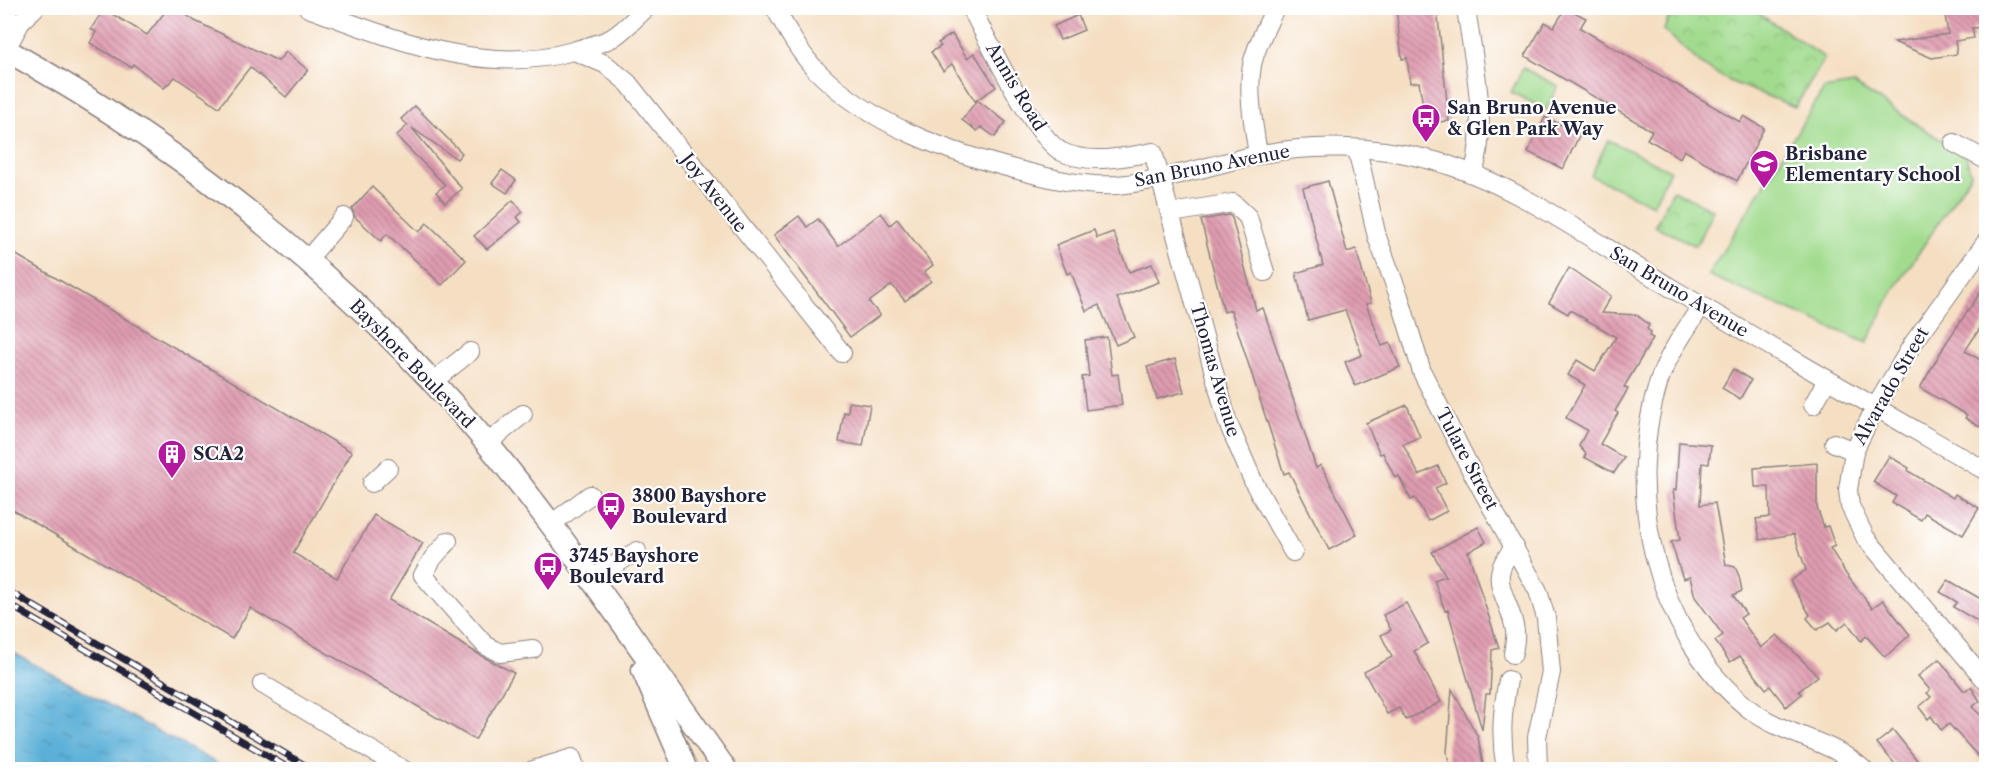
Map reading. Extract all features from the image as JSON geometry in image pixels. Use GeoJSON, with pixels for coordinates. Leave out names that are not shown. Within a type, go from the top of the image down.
{"type":"FeatureCollection","features":[{"type":"Feature","properties":{"kind":"main road","name":"Bayshore Boulevard"},"geometry":{"type":"LineString","coordinates":[[8,51],[88,99],[185,163],[307,260],[371,319],[432,382],[487,444],[550,525],[726,770]]}},
{"type":"Feature","properties":{"kind":"main road"},"geometry":{"type":"LineString","coordinates":[[626,630],[686,770]]}},
{"type":"Feature","properties":{"kind":"street"},"geometry":{"type":"LineString","coordinates":[[8,45],[22,20],[34,8]]}},
{"type":"Feature","properties":{"kind":"street"},"geometry":{"type":"LineString","coordinates":[[308,8],[466,58],[526,61],[574,51],[614,36],[646,8]]}},
{"type":"Feature","properties":{"kind":"street","name":"San Bruno Avenue"},"geometry":{"type":"LineString","coordinates":[[775,8],[798,48],[828,81],[876,114],[939,147],[967,157],[1049,178],[1090,184],[1117,184],[1162,178],[1258,155],[1294,150],[1358,149],[1426,158],[1473,174],[1532,204],[1701,306],[1986,471]]}},
{"type":"Feature","properties":{"kind":"street","name":"Annis Road"},"geometry":{"type":"LineString","coordinates":[[972,8],[1038,127],[1060,151],[1085,159],[1114,158],[1153,152],[1162,178]]}},
{"type":"Feature","properties":{"kind":"street"},"geometry":{"type":"LineString","coordinates":[[1258,155],[1252,112],[1251,77],[1257,50],[1275,8]]}},
{"type":"Feature","properties":{"kind":"street"},"geometry":{"type":"LineString","coordinates":[[1466,8],[1479,118],[1479,155],[1473,174]]}},
{"type":"Feature","properties":{"kind":"street","name":"Joy Avenue"},"geometry":{"type":"LineString","coordinates":[[574,51],[605,64],[628,83],[753,231],[842,353]]}},
{"type":"Feature","properties":{"kind":"street"},"geometry":{"type":"LineString","coordinates":[[1954,143],[1986,160]]}},
{"type":"Feature","properties":{"kind":"street","name":"Tulare Street"},"geometry":{"type":"LineString","coordinates":[[1358,149],[1377,237],[1399,296],[1422,372],[1471,470],[1538,591],[1546,618],[1551,656],[1549,686],[1537,737],[1538,770]]}},
{"type":"Feature","properties":{"kind":"street","name":"Thomas Avenue"},"geometry":{"type":"LineString","coordinates":[[1162,178],[1228,423],[1254,483],[1293,552]]}},
{"type":"Feature","properties":{"kind":"street"},"geometry":{"type":"LineString","coordinates":[[1171,213],[1233,202],[1248,217],[1265,272]]}},
{"type":"Feature","properties":{"kind":"street"},"geometry":{"type":"LineString","coordinates":[[307,260],[344,217]]}},
{"type":"Feature","properties":{"kind":"street","name":"Alvarado Street"},"geometry":{"type":"LineString","coordinates":[[1986,242],[1912,345],[1875,408],[1854,450],[1848,490],[1850,506],[1864,537],[1986,681]]}},
{"type":"Feature","properties":{"kind":"street"},"geometry":{"type":"LineString","coordinates":[[1701,306],[1665,368],[1649,427],[1644,482],[1646,512],[1650,540],[1666,590],[1690,644],[1706,667],[1727,690],[1769,723],[1834,750],[1864,770]]}},
{"type":"Feature","properties":{"kind":"street"},"geometry":{"type":"LineString","coordinates":[[432,382],[470,352]]}},
{"type":"Feature","properties":{"kind":"street"},"geometry":{"type":"LineString","coordinates":[[1813,405],[1827,380]]}},
{"type":"Feature","properties":{"kind":"street"},"geometry":{"type":"LineString","coordinates":[[487,444],[523,414]]}},
{"type":"Feature","properties":{"kind":"street"},"geometry":{"type":"LineString","coordinates":[[1834,443],[1854,450]]}},
{"type":"Feature","properties":{"kind":"street"},"geometry":{"type":"LineString","coordinates":[[372,483],[388,468]]}},
{"type":"Feature","properties":{"kind":"street"},"geometry":{"type":"LineString","coordinates":[[550,525],[590,495]]}},
{"type":"Feature","properties":{"kind":"street"},"geometry":{"type":"LineString","coordinates":[[448,541],[433,558],[423,575],[485,645],[500,653],[533,650]]}},
{"type":"Feature","properties":{"kind":"street"},"geometry":{"type":"LineString","coordinates":[[1513,654],[1515,632],[1499,577],[1502,561],[1515,547]]}},
{"type":"Feature","properties":{"kind":"street"},"geometry":{"type":"LineString","coordinates":[[590,580],[637,551]]}},
{"type":"Feature","properties":{"kind":"street"},"geometry":{"type":"LineString","coordinates":[[1506,770],[1502,733],[1508,680]]}},
{"type":"Feature","properties":{"kind":"street"},"geometry":{"type":"LineString","coordinates":[[262,684],[404,770]]}},
{"type":"Feature","properties":{"kind":"street"},"geometry":{"type":"LineString","coordinates":[[533,770],[574,764]]}},
{"type":"Feature","properties":{"kind":"green space"},"geometry":{"type":"Polygon","coordinates":[[[1672,8],[1751,8],[1825,58],[1795,107],[1729,81],[1702,65],[1664,30],[1672,8]]]}},
{"type":"Feature","properties":{"kind":"green space"},"geometry":{"type":"Polygon","coordinates":[[[1523,68],[1558,86],[1546,110],[1511,92],[1523,68]]]}},
{"type":"Feature","properties":{"kind":"green space"},"geometry":{"type":"Polygon","coordinates":[[[1854,84],[1966,156],[1971,174],[1892,293],[1867,343],[1708,275],[1824,89],[1854,84]]]}},
{"type":"Feature","properties":{"kind":"green space"},"geometry":{"type":"Polygon","coordinates":[[[1608,140],[1670,170],[1653,205],[1591,176],[1608,140]]]}},
{"type":"Feature","properties":{"kind":"green space"},"geometry":{"type":"Polygon","coordinates":[[[1673,190],[1713,210],[1696,246],[1655,226],[1673,190]]]}},
{"type":"Feature","properties":{"kind":"water"},"geometry":{"type":"Polygon","coordinates":[[[8,650],[227,769],[8,769],[8,650]]]}},
{"type":"Feature","properties":{"kind":"building"},"geometry":{"type":"Polygon","coordinates":[[[168,8],[177,8],[195,21],[278,61],[286,52],[308,70],[286,97],[250,67],[219,107],[175,77],[164,88],[133,64],[131,67],[90,43],[96,32],[91,29],[104,9],[147,35],[168,8]]]}},
{"type":"Feature","properties":{"kind":"building"},"geometry":{"type":"Polygon","coordinates":[[[1396,8],[1437,8],[1449,121],[1426,123],[1419,82],[1410,83],[1407,58],[1402,59],[1396,8]]]}},
{"type":"Feature","properties":{"kind":"building"},"geometry":{"type":"Polygon","coordinates":[[[1566,8],[1586,18],[1580,28],[1740,122],[1744,116],[1764,128],[1737,181],[1684,150],[1680,158],[1647,139],[1652,131],[1525,56],[1545,22],[1554,27],[1566,8]]]}},
{"type":"Feature","properties":{"kind":"building"},"geometry":{"type":"Polygon","coordinates":[[[1944,8],[1986,8],[1986,27],[1972,28],[1974,38],[1955,41],[1957,54],[1932,58],[1894,42],[1948,34],[1944,8]]]}},
{"type":"Feature","properties":{"kind":"building"},"geometry":{"type":"Polygon","coordinates":[[[1078,15],[1084,30],[1060,40],[1054,26],[1078,15]]]}},
{"type":"Feature","properties":{"kind":"building"},"geometry":{"type":"Polygon","coordinates":[[[952,34],[967,58],[974,53],[996,87],[975,101],[952,64],[943,71],[931,52],[941,46],[938,43],[952,34]]]}},
{"type":"Feature","properties":{"kind":"building"},"geometry":{"type":"Polygon","coordinates":[[[977,100],[1006,122],[995,137],[981,127],[977,131],[962,120],[977,100]]]}},
{"type":"Feature","properties":{"kind":"building"},"geometry":{"type":"Polygon","coordinates":[[[415,106],[462,153],[457,159],[412,128],[462,189],[445,203],[436,192],[445,185],[396,136],[408,125],[401,119],[415,106]]]}},
{"type":"Feature","properties":{"kind":"building"},"geometry":{"type":"Polygon","coordinates":[[[1545,117],[1580,134],[1563,169],[1528,152],[1545,117]]]}},
{"type":"Feature","properties":{"kind":"building"},"geometry":{"type":"Polygon","coordinates":[[[502,170],[516,180],[507,193],[492,183],[502,170]]]}},
{"type":"Feature","properties":{"kind":"building"},"geometry":{"type":"Polygon","coordinates":[[[1328,181],[1347,252],[1356,249],[1371,303],[1366,304],[1382,346],[1390,343],[1400,367],[1355,386],[1345,362],[1362,355],[1345,310],[1308,320],[1296,273],[1323,265],[1303,188],[1328,181]]]}},
{"type":"Feature","properties":{"kind":"building"},"geometry":{"type":"Polygon","coordinates":[[[372,187],[419,232],[427,223],[466,260],[442,285],[387,234],[381,241],[355,217],[352,209],[372,187]]]}},
{"type":"Feature","properties":{"kind":"building"},"geometry":{"type":"Polygon","coordinates":[[[513,200],[523,212],[517,217],[521,222],[487,249],[474,236],[513,200]]]}},
{"type":"Feature","properties":{"kind":"building"},"geometry":{"type":"Polygon","coordinates":[[[881,213],[890,225],[897,219],[933,265],[924,272],[931,281],[905,301],[892,285],[869,302],[880,315],[850,337],[774,235],[799,216],[807,227],[818,219],[838,246],[881,213]]]}},
{"type":"Feature","properties":{"kind":"building"},"geometry":{"type":"Polygon","coordinates":[[[1229,215],[1232,218],[1256,310],[1263,308],[1316,468],[1321,465],[1357,535],[1329,550],[1289,472],[1284,474],[1231,310],[1224,312],[1201,220],[1229,215]]]}},
{"type":"Feature","properties":{"kind":"building"},"geometry":{"type":"Polygon","coordinates":[[[1094,230],[1097,238],[1113,232],[1129,272],[1152,264],[1159,282],[1117,298],[1134,337],[1116,345],[1099,305],[1086,311],[1071,272],[1067,274],[1056,245],[1094,230]]]}},
{"type":"Feature","properties":{"kind":"building","name":"SCA2"},"geometry":{"type":"Polygon","coordinates":[[[8,250],[352,452],[293,553],[337,578],[374,515],[423,543],[389,600],[514,673],[475,740],[250,608],[232,639],[8,507],[8,250]]]}},
{"type":"Feature","properties":{"kind":"building"},"geometry":{"type":"Polygon","coordinates":[[[1569,268],[1611,296],[1601,313],[1637,315],[1649,325],[1647,329],[1651,332],[1649,336],[1653,338],[1624,387],[1628,389],[1615,411],[1618,413],[1600,444],[1624,458],[1614,473],[1584,457],[1586,454],[1579,446],[1587,430],[1566,418],[1585,385],[1568,375],[1577,360],[1595,371],[1616,337],[1570,310],[1568,314],[1549,303],[1569,268]]]}},
{"type":"Feature","properties":{"kind":"building"},"geometry":{"type":"Polygon","coordinates":[[[1986,284],[1986,319],[1965,351],[1986,363],[1986,416],[1980,427],[1965,418],[1967,415],[1920,388],[1946,343],[1986,284]]]}},
{"type":"Feature","properties":{"kind":"building"},"geometry":{"type":"Polygon","coordinates":[[[1107,337],[1112,375],[1118,374],[1122,405],[1086,410],[1082,377],[1089,376],[1085,340],[1107,337]]]}},
{"type":"Feature","properties":{"kind":"building"},"geometry":{"type":"Polygon","coordinates":[[[1175,359],[1184,392],[1157,399],[1147,367],[1175,359]]]}},
{"type":"Feature","properties":{"kind":"building"},"geometry":{"type":"Polygon","coordinates":[[[1733,369],[1751,380],[1740,399],[1722,388],[1733,369]]]}},
{"type":"Feature","properties":{"kind":"building"},"geometry":{"type":"Polygon","coordinates":[[[849,402],[870,405],[863,446],[839,442],[844,412],[848,413],[849,402]]]}},
{"type":"Feature","properties":{"kind":"building"},"geometry":{"type":"Polygon","coordinates":[[[1407,405],[1420,437],[1403,444],[1419,475],[1438,466],[1446,483],[1435,488],[1447,511],[1428,521],[1415,498],[1411,500],[1399,476],[1395,478],[1383,453],[1380,454],[1366,423],[1407,405]]]}},
{"type":"Feature","properties":{"kind":"building"},"geometry":{"type":"Polygon","coordinates":[[[1679,442],[1711,445],[1709,464],[1702,463],[1700,505],[1715,503],[1726,565],[1735,567],[1739,576],[1742,591],[1733,595],[1746,614],[1740,618],[1761,648],[1777,635],[1818,676],[1799,691],[1802,694],[1786,707],[1770,686],[1766,689],[1740,656],[1730,662],[1715,641],[1723,635],[1695,597],[1690,577],[1683,579],[1671,542],[1680,540],[1673,490],[1676,490],[1679,442]]]}},
{"type":"Feature","properties":{"kind":"building"},"geometry":{"type":"Polygon","coordinates":[[[1889,456],[1909,468],[1908,471],[1953,498],[1955,494],[1979,508],[1963,535],[1925,513],[1921,520],[1892,503],[1896,496],[1873,482],[1889,456]]]}},
{"type":"Feature","properties":{"kind":"building"},"geometry":{"type":"Polygon","coordinates":[[[1817,463],[1817,508],[1824,527],[1828,526],[1835,546],[1830,548],[1846,574],[1872,608],[1883,600],[1910,635],[1885,657],[1866,636],[1861,641],[1847,622],[1837,630],[1830,622],[1817,630],[1807,618],[1810,615],[1790,581],[1806,570],[1794,534],[1760,540],[1756,519],[1770,517],[1769,487],[1755,487],[1754,468],[1817,463]]]}},
{"type":"Feature","properties":{"kind":"building"},"geometry":{"type":"Polygon","coordinates":[[[1478,527],[1486,542],[1468,552],[1499,648],[1492,650],[1490,694],[1486,694],[1482,730],[1448,610],[1445,611],[1434,580],[1446,576],[1432,552],[1478,527]]]}},
{"type":"Feature","properties":{"kind":"building"},"geometry":{"type":"Polygon","coordinates":[[[1948,580],[1986,602],[1986,626],[1953,607],[1957,602],[1940,592],[1948,580]]]}},
{"type":"Feature","properties":{"kind":"building"},"geometry":{"type":"Polygon","coordinates":[[[1406,603],[1428,643],[1414,651],[1441,702],[1406,720],[1399,708],[1387,714],[1364,672],[1392,657],[1381,635],[1391,630],[1383,615],[1406,603]]]}},
{"type":"Feature","properties":{"kind":"building"},"geometry":{"type":"Polygon","coordinates":[[[1939,659],[1964,691],[1971,687],[1980,701],[1972,707],[1986,720],[1986,765],[1949,724],[1941,730],[1931,716],[1928,719],[1919,707],[1931,697],[1927,693],[1930,690],[1918,676],[1939,659]]]}},
{"type":"Feature","properties":{"kind":"building"},"geometry":{"type":"Polygon","coordinates":[[[1452,689],[1478,737],[1484,770],[1450,770],[1447,752],[1452,689]]]}},
{"type":"Feature","properties":{"kind":"building"},"geometry":{"type":"Polygon","coordinates":[[[1893,730],[1925,770],[1900,770],[1877,743],[1893,730]]]}},
{"type":"Feature","properties":{"kind":"railway"},"geometry":{"type":"LineString","coordinates":[[8,591],[313,770]]}},
{"type":"Feature","properties":{"kind":"railway"},"geometry":{"type":"LineString","coordinates":[[8,604],[292,770]]}},
{"type":"Feature","properties":{"kind":"place","name":"San Bruno Avenue & Glen Park Way"},"geometry":{"type":"Point","coordinates":[1426,144]}},
{"type":"Feature","properties":{"kind":"place","name":"Brisbane Elementary School"},"geometry":{"type":"Point","coordinates":[1764,190]}},
{"type":"Feature","properties":{"kind":"place","name":"SCA2"},"geometry":{"type":"Point","coordinates":[172,480]}},
{"type":"Feature","properties":{"kind":"place","name":"3800 Bayshore Boulevard"},"geometry":{"type":"Point","coordinates":[611,532]}},
{"type":"Feature","properties":{"kind":"place","name":"3745 Bayshore Boulevard"},"geometry":{"type":"Point","coordinates":[548,592]}}]}
